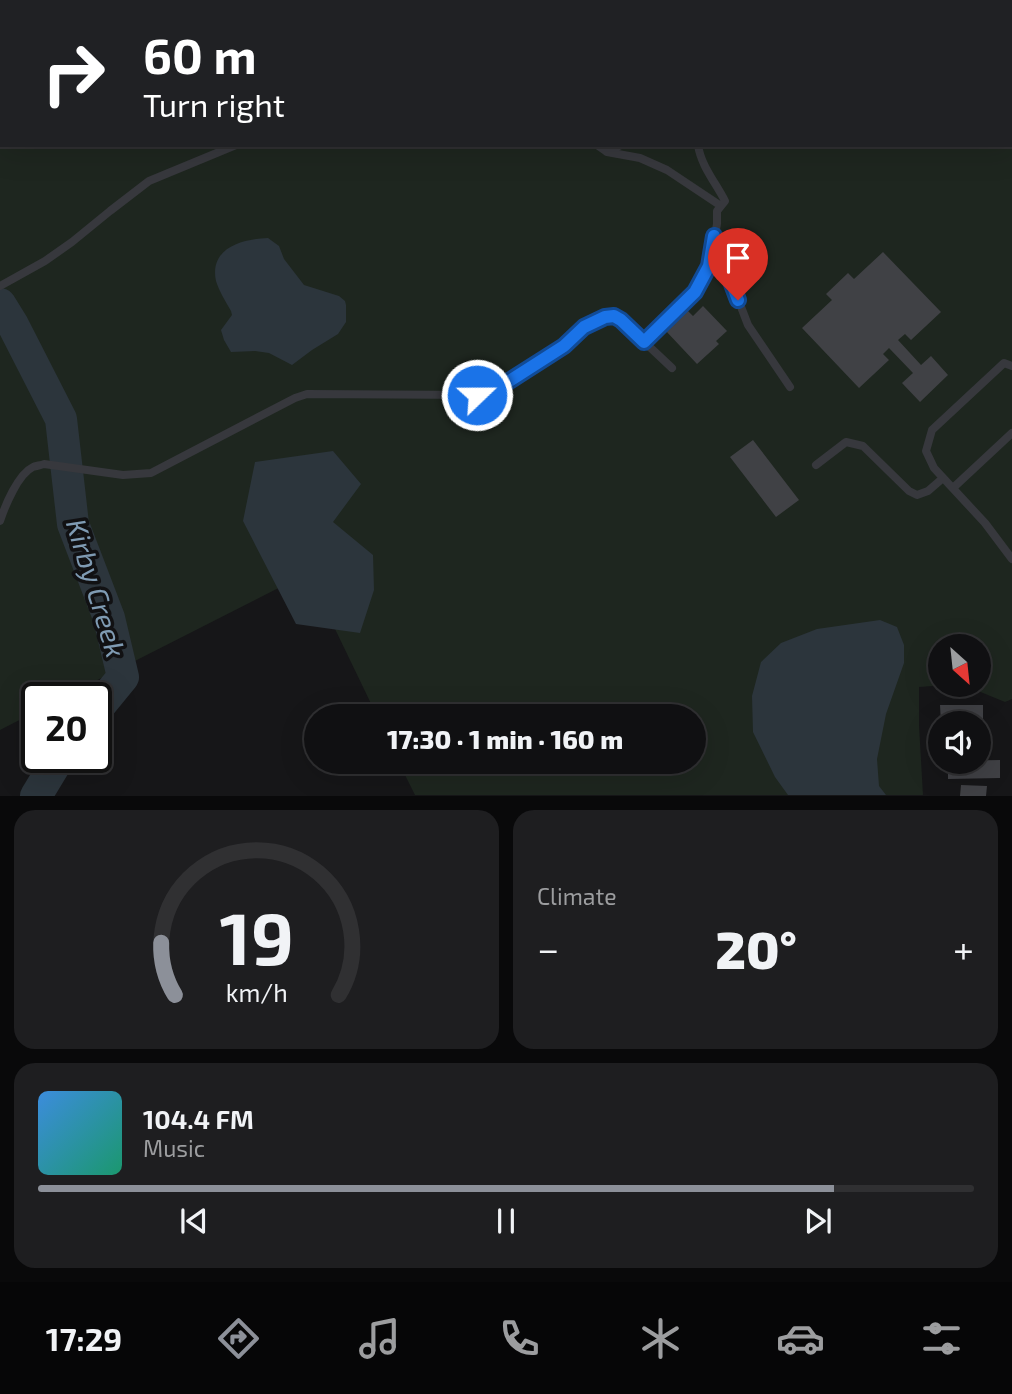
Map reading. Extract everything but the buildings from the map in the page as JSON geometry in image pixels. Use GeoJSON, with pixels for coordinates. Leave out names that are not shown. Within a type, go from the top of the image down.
{"type":"FeatureCollection","features":[{"type":"Feature","properties":{"kind":"lane"},"geometry":{"type":"LineString","coordinates":[[0,286],[46,261],[149,181],[231,147]]}},
{"type":"Feature","properties":{"kind":"lane"},"geometry":{"type":"LineString","coordinates":[[600,147],[607,152],[640,158],[667,170],[721,206]]}},
{"type":"Feature","properties":{"kind":"lane"},"geometry":{"type":"LineString","coordinates":[[607,152],[617,147]]}},
{"type":"Feature","properties":{"kind":"lane"},"geometry":{"type":"LineString","coordinates":[[644,342],[695,292],[709,266],[717,211],[725,201],[707,170],[699,147]]}},
{"type":"Feature","properties":{"kind":"lane"},"geometry":{"type":"LineString","coordinates":[[714,236],[748,325],[790,387]]}},
{"type":"Feature","properties":{"kind":"lane"},"geometry":{"type":"LineString","coordinates":[[0,521],[20,479],[34,466],[44,464],[123,475],[151,473],[307,394],[477,395],[503,385],[564,346],[584,327],[605,317],[614,316],[621,320],[672,368]]}},
{"type":"Feature","properties":{"kind":"lane"},"geometry":{"type":"LineString","coordinates":[[1012,366],[1004,363],[932,430],[926,451],[934,468],[985,523],[1012,559]]}},
{"type":"Feature","properties":{"kind":"lane"},"geometry":{"type":"LineString","coordinates":[[953,488],[1012,433]]}},
{"type":"Feature","properties":{"kind":"lane"},"geometry":{"type":"LineString","coordinates":[[816,465],[846,442],[863,446],[909,491],[917,495],[928,492],[943,478]]}},
{"type":"Feature","properties":{"kind":"shaded area"},"geometry":{"type":"Polygon","coordinates":[[[0,147],[1012,147],[1012,699],[1005,702],[991,696],[991,634],[928,634],[928,686],[919,687],[923,795],[415,795],[404,774],[706,774],[706,704],[371,704],[308,573],[93,682],[21,682],[21,719],[0,730],[0,147]]]}},
{"type":"Feature","properties":{"kind":"shaded area"},"geometry":{"type":"Polygon","coordinates":[[[268,238],[279,246],[284,259],[304,285],[339,296],[346,305],[346,322],[338,334],[292,365],[269,353],[231,352],[221,330],[232,315],[216,281],[218,260],[238,243],[268,238]]]}},
{"type":"Feature","properties":{"kind":"shaded area"},"geometry":{"type":"Polygon","coordinates":[[[333,451],[361,484],[333,522],[373,555],[374,590],[360,633],[296,624],[243,521],[255,462],[333,451]]]}},
{"type":"Feature","properties":{"kind":"shaded area"},"geometry":{"type":"Polygon","coordinates":[[[880,620],[897,627],[904,645],[904,663],[886,714],[877,759],[879,786],[886,795],[788,795],[775,777],[753,732],[752,696],[761,662],[781,643],[817,629],[880,620]]]}},
{"type":"Feature","properties":{"kind":"waterway","name":"Kirby Creek"},"geometry":{"type":"LineString","coordinates":[[0,304],[61,419],[73,524],[109,618],[123,677],[112,690]]}},
{"type":"Feature","properties":{"kind":"waterway","name":"Kirby Creek"},"geometry":{"type":"LineString","coordinates":[[36,796],[50,773]]}},
{"type":"Feature","properties":{"kind":"route"},"geometry":{"type":"LineString","coordinates":[[477,395],[503,385],[564,346],[584,327],[605,317],[614,316],[621,320],[644,342],[695,292],[709,266],[714,236],[738,300]]}}]}
